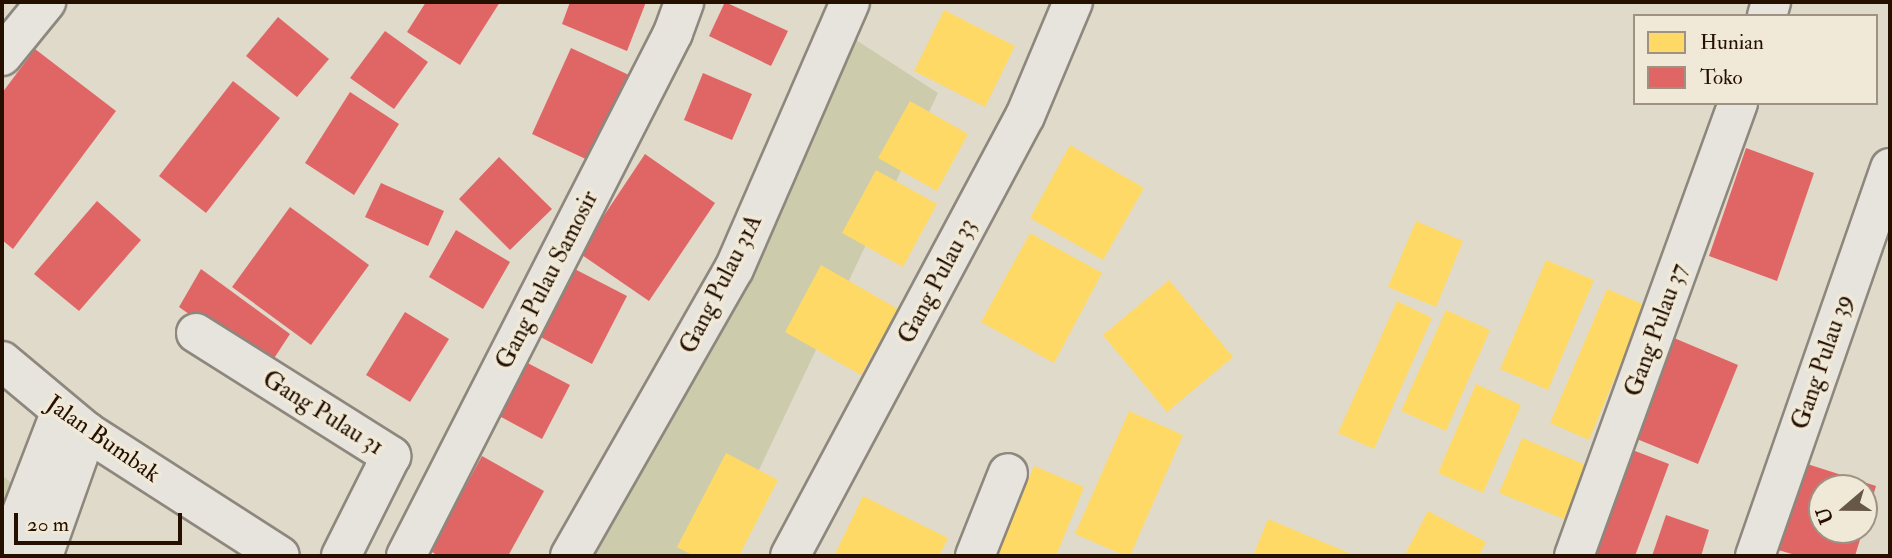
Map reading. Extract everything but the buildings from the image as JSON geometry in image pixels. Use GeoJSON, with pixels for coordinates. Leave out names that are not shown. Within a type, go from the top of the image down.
{"type":"FeatureCollection","features":[{"type":"Feature","properties":{"kind":"street"},"geometry":{"type":"LineString","coordinates":[[2,56],[46,2]]}},
{"type":"Feature","properties":{"kind":"street","name":"Gang Pulau Samosir"},"geometry":{"type":"LineString","coordinates":[[406,556],[673,33],[684,2]]}},
{"type":"Feature","properties":{"kind":"street","name":"Gang Pulau 31A"},"geometry":{"type":"LineString","coordinates":[[570,556],[734,269],[850,2]]}},
{"type":"Feature","properties":{"kind":"street","name":"Gang Pulau 33"},"geometry":{"type":"LineString","coordinates":[[790,556],[1025,116],[1073,2]]}},
{"type":"Feature","properties":{"kind":"street","name":"Gang Pulau 37"},"geometry":{"type":"LineString","coordinates":[[1574,556],[1737,105]]}},
{"type":"Feature","properties":{"kind":"street","name":"Gang Pulau 39"},"geometry":{"type":"LineString","coordinates":[[1755,556],[1890,168]]}},
{"type":"Feature","properties":{"kind":"street","name":"Gang Pulau 31"},"geometry":{"type":"LineString","coordinates":[[196,333],[391,456],[341,556]]}},
{"type":"Feature","properties":{"kind":"street","name":"Jalan Bumbak"},"geometry":{"type":"LineString","coordinates":[[2,362],[74,422],[280,556]]}},
{"type":"Feature","properties":{"kind":"street"},"geometry":{"type":"LineString","coordinates":[[5,556],[74,422]]}},
{"type":"Feature","properties":{"kind":"street"},"geometry":{"type":"LineString","coordinates":[[43,556],[74,422]]}},
{"type":"Feature","properties":{"kind":"street"},"geometry":{"type":"LineString","coordinates":[[975,556],[1009,473]]}},
{"type":"Feature","properties":{"kind":"green space"},"geometry":{"type":"Polygon","coordinates":[[[856,40],[938,93],[718,556],[595,556],[856,40]]]}},
{"type":"Feature","properties":{"kind":"green space"},"geometry":{"type":"Polygon","coordinates":[[[2,475],[18,489],[2,534],[2,475]]]}}]}
